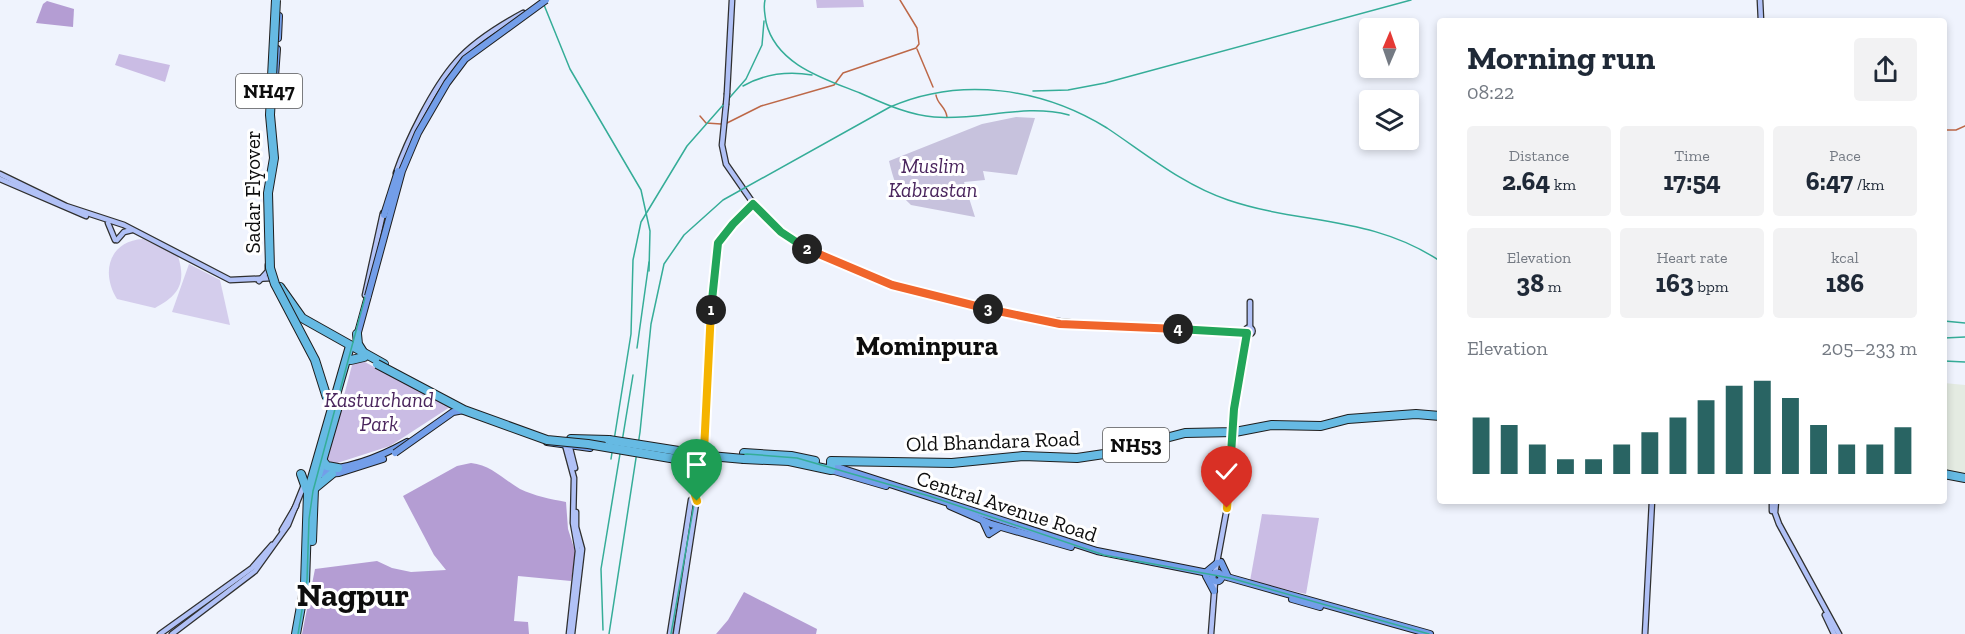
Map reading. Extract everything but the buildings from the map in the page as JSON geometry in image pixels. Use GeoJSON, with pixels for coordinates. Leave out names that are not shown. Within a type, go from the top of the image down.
{"type":"FeatureCollection","features":[{"type":"Feature","properties":{"kind":"highway","name":"Sadar Flyover"},"geometry":{"type":"LineString","coordinates":[[276,0],[270,115],[273,158],[268,193],[270,268],[275,284],[315,360],[332,410]]}},
{"type":"Feature","properties":{"kind":"highway","name":"NH47"},"geometry":{"type":"LineString","coordinates":[[273,278],[306,323],[352,348]]}},
{"type":"Feature","properties":{"kind":"highway"},"geometry":{"type":"LineString","coordinates":[[283,303],[306,323]]}},
{"type":"Feature","properties":{"kind":"highway"},"geometry":{"type":"LineString","coordinates":[[349,359],[341,342],[356,333],[358,344],[364,355],[459,408],[547,440],[609,444]]}},
{"type":"Feature","properties":{"kind":"highway"},"geometry":{"type":"LineString","coordinates":[[297,634],[305,584],[311,490],[332,410],[352,348],[459,408],[567,444],[609,444]]}},
{"type":"Feature","properties":{"kind":"highway"},"geometry":{"type":"LineString","coordinates":[[349,359],[364,355]]}},
{"type":"Feature","properties":{"kind":"highway"},"geometry":{"type":"LineString","coordinates":[[316,473],[323,461],[332,410]]}},
{"type":"Feature","properties":{"kind":"highway","name":"Old Bhandara Road"},"geometry":{"type":"LineString","coordinates":[[831,465],[952,464],[1023,456],[1077,458],[1104,454],[1185,432],[1233,432],[1272,425],[1321,426],[1355,418],[1416,414],[1437,416]]}},
{"type":"Feature","properties":{"kind":"highway","name":"Central Avenue Road"},"geometry":{"type":"LineString","coordinates":[[609,444],[683,456],[744,456],[792,459],[831,465]]}},
{"type":"Feature","properties":{"kind":"highway"},"geometry":{"type":"LineString","coordinates":[[311,490],[335,471],[323,461]]}},
{"type":"Feature","properties":{"kind":"highway"},"geometry":{"type":"LineString","coordinates":[[1947,476],[1965,480]]}},
{"type":"Feature","properties":{"kind":"highway"},"geometry":{"type":"LineString","coordinates":[[303,478],[311,490]]}},
{"type":"Feature","properties":{"kind":"main road","name":"NH47"},"geometry":{"type":"LineString","coordinates":[[276,0],[268,120],[272,156],[267,183],[268,265],[332,410]]}},
{"type":"Feature","properties":{"kind":"main road","name":"NH47"},"geometry":{"type":"LineString","coordinates":[[273,278],[271,200],[277,157],[273,122],[276,0]]}},
{"type":"Feature","properties":{"kind":"main road"},"geometry":{"type":"LineString","coordinates":[[366,295],[393,203],[419,133],[460,66],[543,0]]}},
{"type":"Feature","properties":{"kind":"main road"},"geometry":{"type":"LineString","coordinates":[[352,348],[402,171],[418,133],[447,82],[465,59],[543,0]]}},
{"type":"Feature","properties":{"kind":"main road"},"geometry":{"type":"LineString","coordinates":[[732,0],[722,145],[724,157],[726,164],[753,204],[792,238],[892,283],[1024,316],[1111,324],[1248,330]]}},
{"type":"Feature","properties":{"kind":"main road"},"geometry":{"type":"LineString","coordinates":[[1762,0],[1762,18]]}},
{"type":"Feature","properties":{"kind":"main road"},"geometry":{"type":"LineString","coordinates":[[0,174],[66,206],[130,229],[230,280],[260,281],[273,278]]}},
{"type":"Feature","properties":{"kind":"main road"},"geometry":{"type":"LineString","coordinates":[[0,179],[72,212],[130,229]]}},
{"type":"Feature","properties":{"kind":"main road"},"geometry":{"type":"LineString","coordinates":[[669,634],[691,500],[695,495],[704,451],[716,251],[724,234],[753,204]]}},
{"type":"Feature","properties":{"kind":"main road"},"geometry":{"type":"LineString","coordinates":[[108,223],[116,240],[130,229]]}},
{"type":"Feature","properties":{"kind":"main road"},"geometry":{"type":"LineString","coordinates":[[260,281],[268,270],[268,265]]}},
{"type":"Feature","properties":{"kind":"main road"},"geometry":{"type":"LineString","coordinates":[[1212,634],[1216,578],[1227,508],[1233,432],[1250,304]]}},
{"type":"Feature","properties":{"kind":"main road"},"geometry":{"type":"LineString","coordinates":[[316,473],[377,461],[395,453],[459,408]]}},
{"type":"Feature","properties":{"kind":"main road"},"geometry":{"type":"LineString","coordinates":[[335,471],[388,453],[459,408]]}},
{"type":"Feature","properties":{"kind":"main road"},"geometry":{"type":"LineString","coordinates":[[567,444],[574,478],[573,523],[578,551],[570,634]]}},
{"type":"Feature","properties":{"kind":"main road","name":"Central Avenue Road"},"geometry":{"type":"LineString","coordinates":[[831,465],[1000,526],[1117,560],[1216,578]]}},
{"type":"Feature","properties":{"kind":"main road","name":"Central Avenue Road"},"geometry":{"type":"LineString","coordinates":[[831,465],[1097,551],[1216,578],[1312,603],[1416,634]]}},
{"type":"Feature","properties":{"kind":"main road"},"geometry":{"type":"LineString","coordinates":[[172,634],[252,568],[278,538],[297,505],[303,478]]}},
{"type":"Feature","properties":{"kind":"main road"},"geometry":{"type":"LineString","coordinates":[[676,634],[697,501],[695,495]]}},
{"type":"Feature","properties":{"kind":"main road"},"geometry":{"type":"LineString","coordinates":[[1644,634],[1650,504]]}},
{"type":"Feature","properties":{"kind":"main road"},"geometry":{"type":"LineString","coordinates":[[1774,504],[1779,524],[1837,634]]}},
{"type":"Feature","properties":{"kind":"main road"},"geometry":{"type":"LineString","coordinates":[[982,520],[989,534],[1000,526]]}},
{"type":"Feature","properties":{"kind":"main road"},"geometry":{"type":"LineString","coordinates":[[1216,578],[1219,562]]}},
{"type":"Feature","properties":{"kind":"main road"},"geometry":{"type":"LineString","coordinates":[[1216,578],[1219,562]]}},
{"type":"Feature","properties":{"kind":"main road"},"geometry":{"type":"LineString","coordinates":[[160,634],[217,596]]}},
{"type":"Feature","properties":{"kind":"main road"},"geometry":{"type":"LineString","coordinates":[[1312,603],[1430,634]]}},
{"type":"Feature","properties":{"kind":"shaded area"},"geometry":{"type":"Polygon","coordinates":[[[47,1],[74,9],[73,27],[36,23],[43,4],[47,1]]]}},
{"type":"Feature","properties":{"kind":"shaded area"},"geometry":{"type":"Polygon","coordinates":[[[143,239],[178,256],[180,265],[179,287],[170,298],[155,308],[117,299],[109,279],[111,260],[115,252],[131,241],[143,239]]]}},
{"type":"Feature","properties":{"kind":"shaded area"},"geometry":{"type":"Polygon","coordinates":[[[189,264],[220,280],[230,325],[172,312],[189,264]]]}},
{"type":"Feature","properties":{"kind":"shaded area"},"geometry":{"type":"Polygon","coordinates":[[[1947,383],[1965,385],[1965,474],[1947,471],[1947,383]]]}},
{"type":"Feature","properties":{"kind":"shaded area"},"geometry":{"type":"Polygon","coordinates":[[[471,463],[491,469],[520,489],[566,502],[568,529],[576,554],[571,581],[518,576],[514,621],[528,622],[529,634],[302,634],[315,569],[377,561],[392,568],[411,572],[446,570],[434,555],[403,496],[457,466],[471,463]]]}},
{"type":"Feature","properties":{"kind":"shaded area"},"geometry":{"type":"Polygon","coordinates":[[[744,592],[817,629],[816,634],[716,634],[728,620],[744,592]]]}},
{"type":"Feature","properties":{"kind":"green space"},"geometry":{"type":"Polygon","coordinates":[[[816,0],[863,0],[864,7],[817,8],[816,0]]]}},
{"type":"Feature","properties":{"kind":"green space"},"geometry":{"type":"Polygon","coordinates":[[[119,54],[170,65],[165,82],[115,65],[119,54]]]}},
{"type":"Feature","properties":{"kind":"green space","name":"Muslim Kabrastan"},"geometry":{"type":"Polygon","coordinates":[[[1016,117],[1035,118],[1017,175],[983,171],[985,180],[964,182],[975,217],[911,205],[902,195],[889,161],[982,124],[1016,117]]]}},
{"type":"Feature","properties":{"kind":"green space","name":"Kasturchand Park"},"geometry":{"type":"Polygon","coordinates":[[[361,360],[450,407],[390,446],[331,465],[327,461],[352,365],[361,360]]]}},
{"type":"Feature","properties":{"kind":"green space"},"geometry":{"type":"Polygon","coordinates":[[[1262,514],[1319,518],[1306,594],[1250,581],[1262,514]]]}},
{"type":"Feature","properties":{"kind":"waterway"},"geometry":{"type":"LineString","coordinates":[[727,123],[761,106],[834,85],[843,73],[916,48],[919,44],[917,28],[900,0]]}},
{"type":"Feature","properties":{"kind":"waterway"},"geometry":{"type":"LineString","coordinates":[[917,49],[933,87]]}},
{"type":"Feature","properties":{"kind":"waterway"},"geometry":{"type":"LineString","coordinates":[[936,95],[947,117]]}},
{"type":"Feature","properties":{"kind":"waterway"},"geometry":{"type":"LineString","coordinates":[[700,116],[706,123],[721,124]]}},
{"type":"Feature","properties":{"kind":"waterway"},"geometry":{"type":"LineString","coordinates":[[1947,130],[1956,130],[1965,126]]}},
{"type":"Feature","properties":{"kind":"railway"},"geometry":{"type":"LineString","coordinates":[[542,0],[570,69],[641,190],[650,231],[649,271]]}},
{"type":"Feature","properties":{"kind":"railway"},"geometry":{"type":"LineString","coordinates":[[298,634],[307,580],[309,519],[313,491],[392,197],[417,134],[450,74],[460,62],[544,0]]}},
{"type":"Feature","properties":{"kind":"railway"},"geometry":{"type":"LineString","coordinates":[[765,0],[766,22],[771,37],[791,60],[818,76],[896,108],[915,114],[951,118],[1018,111],[1069,115]]}},
{"type":"Feature","properties":{"kind":"railway"},"geometry":{"type":"LineString","coordinates":[[1033,91],[1068,90],[1105,83],[1411,0]]}},
{"type":"Feature","properties":{"kind":"railway"},"geometry":{"type":"LineString","coordinates":[[611,459],[631,334],[633,260],[641,222],[687,146],[746,79],[762,45],[764,21]]}},
{"type":"Feature","properties":{"kind":"railway"},"geometry":{"type":"LineString","coordinates":[[743,86],[776,74],[812,75]]}},
{"type":"Feature","properties":{"kind":"railway"},"geometry":{"type":"LineString","coordinates":[[609,634],[640,432],[651,324],[664,264],[684,235],[723,200],[890,107],[917,97],[973,89],[1001,91],[1056,103],[1107,128],[1180,177],[1211,194],[1255,208],[1362,228],[1414,246],[1437,259]]}},
{"type":"Feature","properties":{"kind":"railway"},"geometry":{"type":"LineString","coordinates":[[637,348],[649,262]]}},
{"type":"Feature","properties":{"kind":"railway"},"geometry":{"type":"LineString","coordinates":[[1947,321],[1965,323]]}},
{"type":"Feature","properties":{"kind":"railway"},"geometry":{"type":"LineString","coordinates":[[1947,338],[1965,337]]}},
{"type":"Feature","properties":{"kind":"railway"},"geometry":{"type":"LineString","coordinates":[[1947,361],[1965,362]]}},
{"type":"Feature","properties":{"kind":"railway"},"geometry":{"type":"LineString","coordinates":[[603,630],[601,569],[633,375]]}},
{"type":"Feature","properties":{"kind":"railway"},"geometry":{"type":"LineString","coordinates":[[671,634],[698,482],[711,465],[730,456],[747,454],[797,458],[929,496],[1104,555],[1230,578],[1429,634]]}},
{"type":"Feature","properties":{"kind":"district","name":"Mominpura"},"geometry":{"type":"Point","coordinates":[927,346]}},
{"type":"Feature","properties":{"kind":"district","name":"Nagpur"},"geometry":{"type":"Point","coordinates":[353,594]}},
{"type":"Feature","properties":{"kind":"route"},"geometry":{"type":"LineString","coordinates":[[697,501],[695,495],[704,451],[716,251],[724,234],[753,204],[781,232],[807,249],[897,287],[1060,324],[1246,331],[1234,409],[1227,508]]}}]}
